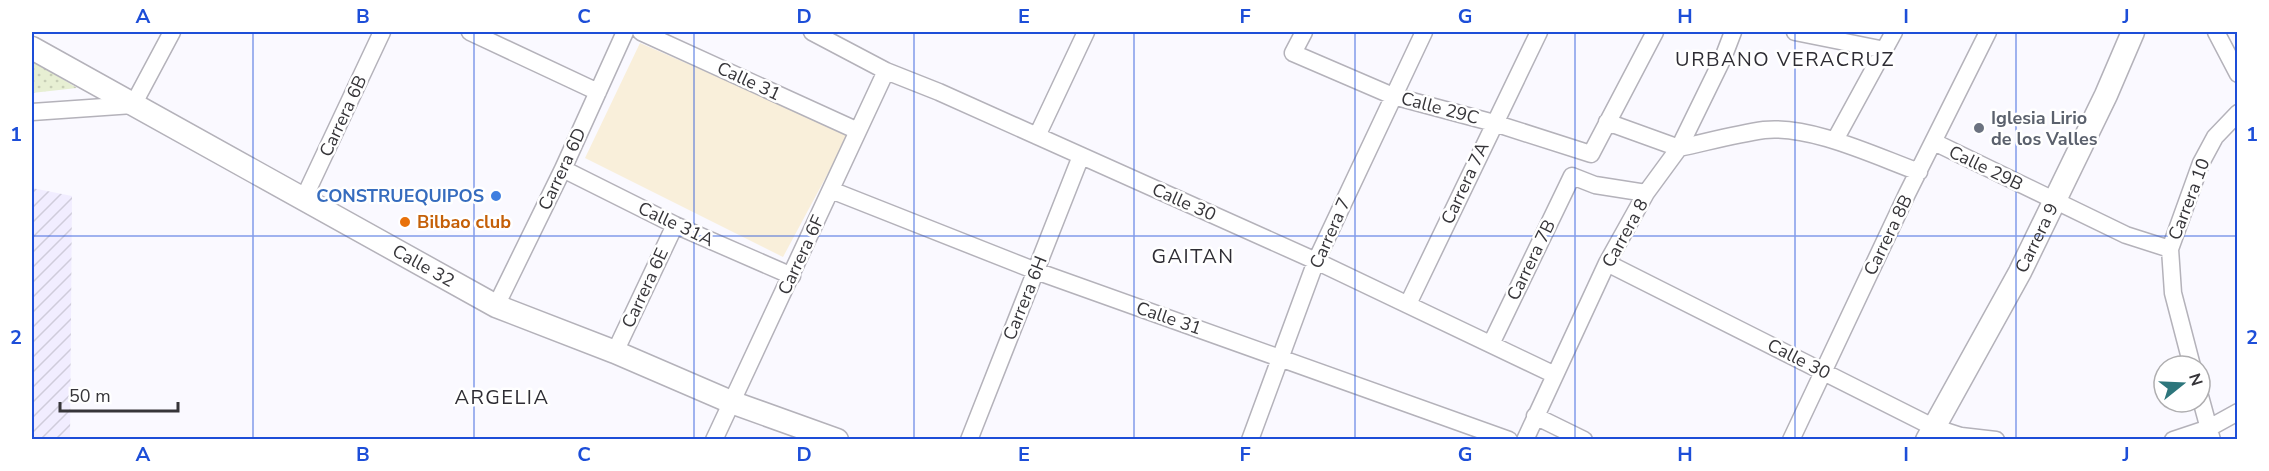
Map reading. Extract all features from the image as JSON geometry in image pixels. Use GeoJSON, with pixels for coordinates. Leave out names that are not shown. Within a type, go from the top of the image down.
{"type":"FeatureCollection","features":[{"type":"Feature","properties":{"kind":"main road","name":"Carrera 9"},"geometry":{"type":"LineString","coordinates":[[1930,434],[2020,272],[2106,95],[2133,32]]}},
{"type":"Feature","properties":{"kind":"main road","name":"Calle 32"},"geometry":{"type":"LineString","coordinates":[[32,48],[496,306],[615,352],[731,402],[837,440]]}},
{"type":"Feature","properties":{"kind":"street"},"geometry":{"type":"LineString","coordinates":[[32,112],[133,105],[172,32]]}},
{"type":"Feature","properties":{"kind":"street","name":"Carrera 6B"},"geometry":{"type":"LineString","coordinates":[[303,200],[382,32]]}},
{"type":"Feature","properties":{"kind":"street"},"geometry":{"type":"LineString","coordinates":[[470,32],[598,92]]}},
{"type":"Feature","properties":{"kind":"street","name":"Carrera 6D"},"geometry":{"type":"LineString","coordinates":[[496,306],[563,169],[625,32]]}},
{"type":"Feature","properties":{"kind":"street","name":"Calle 31"},"geometry":{"type":"LineString","coordinates":[[640,32],[858,131]]}},
{"type":"Feature","properties":{"kind":"street","name":"Calle 30"},"geometry":{"type":"LineString","coordinates":[[812,32],[886,71],[1316,261],[1555,375]]}},
{"type":"Feature","properties":{"kind":"street"},"geometry":{"type":"LineString","coordinates":[[1037,136],[1086,32]]}},
{"type":"Feature","properties":{"kind":"street","name":"Calle 29C"},"geometry":{"type":"LineString","coordinates":[[1304,32],[1293,53],[1392,100],[1494,123],[1591,154],[1607,123]]}},
{"type":"Feature","properties":{"kind":"street","name":"Carrera 7"},"geometry":{"type":"LineString","coordinates":[[1250,440],[1316,261],[1424,32]]}},
{"type":"Feature","properties":{"kind":"street","name":"Carrera 7A"},"geometry":{"type":"LineString","coordinates":[[1408,304],[1539,32]]}},
{"type":"Feature","properties":{"kind":"street"},"geometry":{"type":"LineString","coordinates":[[1655,32],[1607,123],[1679,148],[1765,130],[1786,130],[1834,140],[1917,175]]}},
{"type":"Feature","properties":{"kind":"street","name":"Carrera 8"},"geometry":{"type":"LineString","coordinates":[[1525,440],[1607,264],[1647,193],[1679,148],[1723,58],[1733,32]]}},
{"type":"Feature","properties":{"kind":"street"},"geometry":{"type":"LineString","coordinates":[[1795,32],[1886,50]]}},
{"type":"Feature","properties":{"kind":"street"},"geometry":{"type":"LineString","coordinates":[[1834,140],[1894,32]]}},
{"type":"Feature","properties":{"kind":"street","name":"Carrera 8B"},"geometry":{"type":"LineString","coordinates":[[1791,440],[1903,203],[1988,32]]}},
{"type":"Feature","properties":{"kind":"street"},"geometry":{"type":"LineString","coordinates":[[2216,32],[2238,74]]}},
{"type":"Feature","properties":{"kind":"street","name":"Carrera 6F"},"geometry":{"type":"LineString","coordinates":[[714,440],[886,71]]}},
{"type":"Feature","properties":{"kind":"street","name":"Carrera 10"},"geometry":{"type":"LineString","coordinates":[[2189,354],[2172,293],[2170,249],[2201,163],[2215,137],[2238,113]]}},
{"type":"Feature","properties":{"kind":"street","name":"Calle 29B"},"geometry":{"type":"LineString","coordinates":[[1934,142],[2126,235],[2170,249]]}},
{"type":"Feature","properties":{"kind":"street","name":"Carrera 6H"},"geometry":{"type":"LineString","coordinates":[[969,440],[1081,156]]}},
{"type":"Feature","properties":{"kind":"street","name":"Calle 31A"},"geometry":{"type":"LineString","coordinates":[[563,169],[675,225],[792,276]]}},
{"type":"Feature","properties":{"kind":"street","name":"Carrera 7B"},"geometry":{"type":"LineString","coordinates":[[1491,344],[1572,176],[1595,185],[1647,193]]}},
{"type":"Feature","properties":{"kind":"street","name":"Calle 31"},"geometry":{"type":"LineString","coordinates":[[831,190],[1036,271],[1509,440]]}},
{"type":"Feature","properties":{"kind":"street","name":"Carrera 6E"},"geometry":{"type":"LineString","coordinates":[[615,352],[675,225]]}},
{"type":"Feature","properties":{"kind":"street","name":"Calle 30"},"geometry":{"type":"LineString","coordinates":[[1607,264],[1824,372],[1930,434],[1996,440]]}},
{"type":"Feature","properties":{"kind":"street"},"geometry":{"type":"LineString","coordinates":[[2173,440],[2210,434],[2238,412]]}},
{"type":"Feature","properties":{"kind":"street"},"geometry":{"type":"LineString","coordinates":[[2205,414],[2210,434]]}},
{"type":"Feature","properties":{"kind":"street"},"geometry":{"type":"LineString","coordinates":[[1535,417],[1584,440]]}},
{"type":"Feature","properties":{"kind":"shaded area"},"geometry":{"type":"Polygon","coordinates":[[[640,43],[849,134],[783,257],[585,158],[640,43]]]}},
{"type":"Feature","properties":{"kind":"shaded area"},"geometry":{"type":"Polygon","coordinates":[[[32,188],[72,196],[70,439],[32,439],[32,188]]]}},
{"type":"Feature","properties":{"kind":"green space"},"geometry":{"type":"Polygon","coordinates":[[[32,60],[77,88],[32,93],[32,60]]]}},
{"type":"Feature","properties":{"kind":"place","name":"Iglesia Lirio de los Valles"},"geometry":{"type":"Point","coordinates":[1979,128]}},
{"type":"Feature","properties":{"kind":"place","name":"CONSTRUEQUIPOS"},"geometry":{"type":"Point","coordinates":[496,196]}},
{"type":"Feature","properties":{"kind":"place","name":"Bilbao club"},"geometry":{"type":"Point","coordinates":[405,222]}},
{"type":"Feature","properties":{"kind":"district","name":"URBANO VERACRUZ"},"geometry":{"type":"Point","coordinates":[1785,59]}},
{"type":"Feature","properties":{"kind":"district","name":"GAITAN"},"geometry":{"type":"Point","coordinates":[1193,256]}},
{"type":"Feature","properties":{"kind":"district","name":"ARGELIA"},"geometry":{"type":"Point","coordinates":[502,397]}}]}
